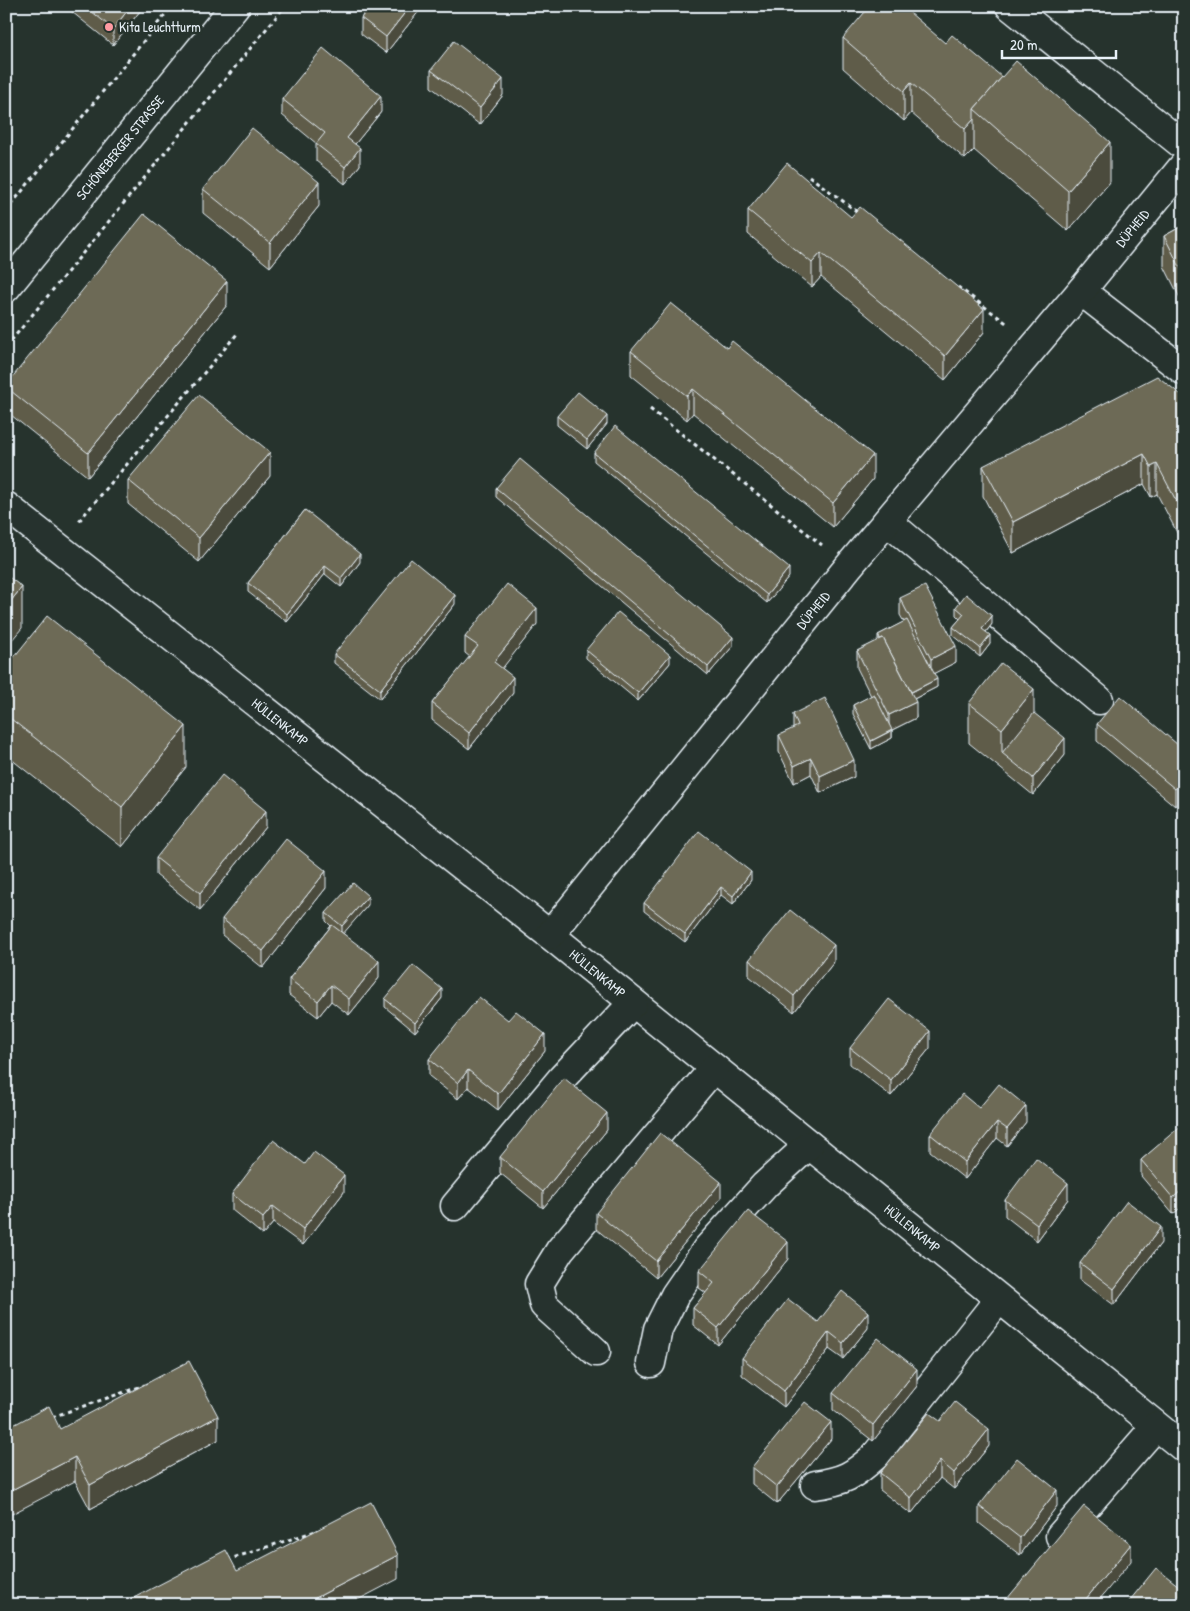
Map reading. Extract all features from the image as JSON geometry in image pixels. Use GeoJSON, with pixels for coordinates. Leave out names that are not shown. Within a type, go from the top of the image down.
{"type":"FeatureCollection","features":[{"type":"Feature","properties":{"kind":"street","name":"SCHÖNEBERGER STRASSE"},"geometry":{"type":"LineString","coordinates":[[6,288],[235,6]]}},
{"type":"Feature","properties":{"kind":"street"},"geometry":{"type":"LineString","coordinates":[[1010,6],[1184,146]]}},
{"type":"Feature","properties":{"kind":"street","name":"DÜPHEID"},"geometry":{"type":"LineString","coordinates":[[550,936],[849,566],[1036,346],[1184,165]]}},
{"type":"Feature","properties":{"kind":"street"},"geometry":{"type":"LineString","coordinates":[[1081,291],[1184,371]]}},
{"type":"Feature","properties":{"kind":"street","name":"HÜLLENKAMP"},"geometry":{"type":"LineString","coordinates":[[6,506],[550,936],[1184,1448]]}},
{"type":"Feature","properties":{"kind":"street"},"geometry":{"type":"LineString","coordinates":[[887,521],[1100,700]]}},
{"type":"Feature","properties":{"kind":"street"},"geometry":{"type":"LineString","coordinates":[[455,1206],[562,1078],[633,1003]]}},
{"type":"Feature","properties":{"kind":"street"},"geometry":{"type":"LineString","coordinates":[[596,1352],[544,1305],[539,1284],[560,1250],[714,1068]]}},
{"type":"Feature","properties":{"kind":"street"},"geometry":{"type":"LineString","coordinates":[[651,1363],[658,1329],[675,1295],[706,1250],[765,1185],[809,1145]]}},
{"type":"Feature","properties":{"kind":"street"},"geometry":{"type":"LineString","coordinates":[[815,1485],[841,1482],[858,1472],[875,1456],[999,1299]]}},
{"type":"Feature","properties":{"kind":"street"},"geometry":{"type":"LineString","coordinates":[[1046,1554],[1156,1426]]}},
{"type":"Feature","properties":{"kind":"path"},"geometry":{"type":"LineString","coordinates":[[6,211],[172,6]]}},
{"type":"Feature","properties":{"kind":"path"},"geometry":{"type":"LineString","coordinates":[[6,347],[285,6]]}},
{"type":"Feature","properties":{"kind":"path"},"geometry":{"type":"LineString","coordinates":[[809,176],[864,217]]}},
{"type":"Feature","properties":{"kind":"path"},"geometry":{"type":"LineString","coordinates":[[950,281],[1036,346]]}},
{"type":"Feature","properties":{"kind":"path"},"geometry":{"type":"LineString","coordinates":[[58,547],[237,334]]}},
{"type":"Feature","properties":{"kind":"path"},"geometry":{"type":"LineString","coordinates":[[650,409],[849,566]]}},
{"type":"Feature","properties":{"kind":"path"},"geometry":{"type":"LineString","coordinates":[[43,1420],[153,1382]]}},
{"type":"Feature","properties":{"kind":"path"},"geometry":{"type":"LineString","coordinates":[[220,1562],[322,1529]]}},
{"type":"Feature","properties":{"kind":"building"},"geometry":{"type":"Polygon","coordinates":[[[85,6],[131,6],[113,29],[85,6]]]}},
{"type":"Feature","properties":{"kind":"building"},"geometry":{"type":"Polygon","coordinates":[[[370,6],[410,6],[386,37],[361,18],[370,6]]]}},
{"type":"Feature","properties":{"kind":"building"},"geometry":{"type":"Polygon","coordinates":[[[870,6],[902,6],[945,43],[952,35],[1002,77],[974,109],[974,119],[965,129],[911,83],[904,91],[843,38],[870,6]]]}},
{"type":"Feature","properties":{"kind":"building"},"geometry":{"type":"Polygon","coordinates":[[[454,41],[503,79],[480,108],[431,70],[454,41]]]}},
{"type":"Feature","properties":{"kind":"building"},"geometry":{"type":"Polygon","coordinates":[[[323,48],[381,96],[347,138],[360,148],[345,167],[316,144],[325,133],[282,99],[323,48]]]}},
{"type":"Feature","properties":{"kind":"building"},"geometry":{"type":"Polygon","coordinates":[[[1016,61],[1110,142],[1068,191],[974,109],[1016,61]]]}},
{"type":"Feature","properties":{"kind":"building"},"geometry":{"type":"Polygon","coordinates":[[[252,128],[319,182],[270,243],[203,189],[252,128]]]}},
{"type":"Feature","properties":{"kind":"building"},"geometry":{"type":"Polygon","coordinates":[[[787,163],[851,217],[860,207],[984,309],[945,356],[821,253],[812,263],[748,210],[787,163]]]}},
{"type":"Feature","properties":{"kind":"building"},"geometry":{"type":"Polygon","coordinates":[[[144,214],[227,281],[88,453],[6,387],[6,385],[144,214]]]}},
{"type":"Feature","properties":{"kind":"building"},"geometry":{"type":"Polygon","coordinates":[[[1184,225],[1184,275],[1164,236],[1184,225]]]}},
{"type":"Feature","properties":{"kind":"building"},"geometry":{"type":"Polygon","coordinates":[[[671,303],[727,348],[732,341],[873,455],[833,503],[693,389],[687,396],[631,351],[671,303]]]}},
{"type":"Feature","properties":{"kind":"building"},"geometry":{"type":"Polygon","coordinates":[[[1157,376],[1184,397],[1184,516],[1157,464],[1151,467],[1144,454],[1013,522],[983,466],[1157,376]]]}},
{"type":"Feature","properties":{"kind":"building"},"geometry":{"type":"Polygon","coordinates":[[[578,392],[607,416],[587,440],[557,416],[578,392]]]}},
{"type":"Feature","properties":{"kind":"building"},"geometry":{"type":"Polygon","coordinates":[[[199,395],[270,452],[199,538],[128,480],[199,395]]]}},
{"type":"Feature","properties":{"kind":"building"},"geometry":{"type":"Polygon","coordinates":[[[615,426],[789,568],[767,595],[594,453],[615,426]]]}},
{"type":"Feature","properties":{"kind":"building"},"geometry":{"type":"Polygon","coordinates":[[[520,459],[733,637],[708,667],[496,488],[520,459]]]}},
{"type":"Feature","properties":{"kind":"building"},"geometry":{"type":"Polygon","coordinates":[[[305,510],[360,554],[341,578],[325,566],[287,614],[248,583],[305,510]]]}},
{"type":"Feature","properties":{"kind":"building"},"geometry":{"type":"Polygon","coordinates":[[[411,559],[455,595],[380,690],[334,654],[411,559]]]}},
{"type":"Feature","properties":{"kind":"building"},"geometry":{"type":"Polygon","coordinates":[[[6,575],[22,587],[6,607],[6,575]]]}},
{"type":"Feature","properties":{"kind":"building"},"geometry":{"type":"Polygon","coordinates":[[[507,584],[537,608],[494,662],[513,677],[469,733],[432,703],[478,646],[465,637],[507,584]]]}},
{"type":"Feature","properties":{"kind":"building"},"geometry":{"type":"Polygon","coordinates":[[[925,586],[956,646],[931,659],[900,598],[925,586]]]}},
{"type":"Feature","properties":{"kind":"building"},"geometry":{"type":"Polygon","coordinates":[[[966,594],[992,616],[982,629],[990,635],[980,648],[953,627],[964,614],[956,607],[966,594]]]}},
{"type":"Feature","properties":{"kind":"building"},"geometry":{"type":"Polygon","coordinates":[[[618,612],[670,655],[638,693],[586,650],[618,612]]]}},
{"type":"Feature","properties":{"kind":"building"},"geometry":{"type":"Polygon","coordinates":[[[47,616],[186,726],[122,807],[6,715],[6,667],[47,616]]]}},
{"type":"Feature","properties":{"kind":"building"},"geometry":{"type":"Polygon","coordinates":[[[907,620],[937,679],[911,692],[883,638],[880,639],[878,635],[907,620]]]}},
{"type":"Feature","properties":{"kind":"building"},"geometry":{"type":"Polygon","coordinates":[[[883,638],[916,702],[889,715],[857,651],[883,638]]]}},
{"type":"Feature","properties":{"kind":"building"},"geometry":{"type":"Polygon","coordinates":[[[1001,663],[1034,689],[1002,729],[969,703],[1001,663]]]}},
{"type":"Feature","properties":{"kind":"building"},"geometry":{"type":"Polygon","coordinates":[[[874,694],[892,730],[871,741],[853,705],[874,694]]]}},
{"type":"Feature","properties":{"kind":"building"},"geometry":{"type":"Polygon","coordinates":[[[1120,696],[1184,750],[1184,779],[1175,789],[1097,724],[1120,696]]]}},
{"type":"Feature","properties":{"kind":"building"},"geometry":{"type":"Polygon","coordinates":[[[825,698],[854,760],[820,776],[811,758],[794,766],[779,735],[798,726],[793,714],[825,698]]]}},
{"type":"Feature","properties":{"kind":"building"},"geometry":{"type":"Polygon","coordinates":[[[1034,713],[1065,738],[1033,778],[1002,753],[1034,713]]]}},
{"type":"Feature","properties":{"kind":"building"},"geometry":{"type":"Polygon","coordinates":[[[222,775],[266,811],[200,893],[156,858],[222,775]]]}},
{"type":"Feature","properties":{"kind":"building"},"geometry":{"type":"Polygon","coordinates":[[[699,831],[751,872],[733,896],[721,887],[685,934],[644,903],[699,831]]]}},
{"type":"Feature","properties":{"kind":"building"},"geometry":{"type":"Polygon","coordinates":[[[286,839],[326,871],[263,951],[222,919],[286,839]]]}},
{"type":"Feature","properties":{"kind":"building"},"geometry":{"type":"Polygon","coordinates":[[[353,883],[368,896],[342,926],[326,913],[353,883]]]}},
{"type":"Feature","properties":{"kind":"building"},"geometry":{"type":"Polygon","coordinates":[[[790,910],[834,945],[794,996],[749,960],[790,910]]]}},
{"type":"Feature","properties":{"kind":"building"},"geometry":{"type":"Polygon","coordinates":[[[332,925],[379,961],[349,999],[331,985],[318,1001],[289,979],[332,925]]]}},
{"type":"Feature","properties":{"kind":"building"},"geometry":{"type":"Polygon","coordinates":[[[413,965],[442,989],[415,1023],[385,999],[413,965]]]}},
{"type":"Feature","properties":{"kind":"building"},"geometry":{"type":"Polygon","coordinates":[[[479,997],[508,1020],[516,1011],[545,1034],[498,1094],[468,1070],[458,1083],[429,1059],[479,997]]]}},
{"type":"Feature","properties":{"kind":"building"},"geometry":{"type":"Polygon","coordinates":[[[889,999],[930,1031],[891,1080],[850,1048],[889,999]]]}},
{"type":"Feature","properties":{"kind":"building"},"geometry":{"type":"Polygon","coordinates":[[[564,1078],[607,1113],[543,1192],[500,1157],[564,1078]]]}},
{"type":"Feature","properties":{"kind":"building"},"geometry":{"type":"Polygon","coordinates":[[[999,1084],[1026,1106],[1007,1129],[997,1122],[965,1162],[930,1134],[962,1094],[979,1108],[999,1084]]]}},
{"type":"Feature","properties":{"kind":"building"},"geometry":{"type":"Polygon","coordinates":[[[1183,1124],[1184,1188],[1173,1198],[1141,1160],[1183,1124]]]}},
{"type":"Feature","properties":{"kind":"building"},"geometry":{"type":"Polygon","coordinates":[[[660,1133],[721,1182],[656,1261],[596,1213],[660,1133]]]}},
{"type":"Feature","properties":{"kind":"building"},"geometry":{"type":"Polygon","coordinates":[[[273,1140],[305,1164],[314,1152],[344,1175],[303,1229],[273,1206],[263,1218],[232,1194],[273,1140]]]}},
{"type":"Feature","properties":{"kind":"building"},"geometry":{"type":"Polygon","coordinates":[[[1036,1158],[1068,1183],[1037,1224],[1005,1200],[1036,1158]]]}},
{"type":"Feature","properties":{"kind":"building"},"geometry":{"type":"Polygon","coordinates":[[[1127,1201],[1161,1227],[1114,1289],[1080,1263],[1127,1201]]]}},
{"type":"Feature","properties":{"kind":"building"},"geometry":{"type":"Polygon","coordinates":[[[748,1211],[788,1242],[718,1328],[693,1308],[714,1283],[699,1271],[748,1211]]]}},
{"type":"Feature","properties":{"kind":"building"},"geometry":{"type":"Polygon","coordinates":[[[842,1291],[868,1312],[843,1343],[829,1332],[784,1391],[742,1358],[788,1299],[818,1322],[842,1291]]]}},
{"type":"Feature","properties":{"kind":"building"},"geometry":{"type":"Polygon","coordinates":[[[878,1338],[917,1369],[873,1425],[833,1393],[878,1338]]]}},
{"type":"Feature","properties":{"kind":"building"},"geometry":{"type":"Polygon","coordinates":[[[189,1361],[218,1416],[90,1485],[75,1457],[6,1493],[6,1429],[49,1406],[60,1429],[189,1361]]]}},
{"type":"Feature","properties":{"kind":"building"},"geometry":{"type":"Polygon","coordinates":[[[805,1402],[831,1422],[777,1487],[752,1467],[805,1402]]]}},
{"type":"Feature","properties":{"kind":"building"},"geometry":{"type":"Polygon","coordinates":[[[955,1402],[989,1429],[954,1473],[940,1461],[911,1498],[880,1473],[929,1413],[940,1421],[955,1402]]]}},
{"type":"Feature","properties":{"kind":"building"},"geometry":{"type":"Polygon","coordinates":[[[1017,1458],[1057,1490],[1020,1538],[979,1506],[1017,1458]]]}},
{"type":"Feature","properties":{"kind":"building"},"geometry":{"type":"Polygon","coordinates":[[[371,1502],[398,1555],[302,1605],[255,1605],[253,1601],[245,1605],[120,1605],[226,1550],[237,1571],[371,1502]]]}},
{"type":"Feature","properties":{"kind":"building"},"geometry":{"type":"Polygon","coordinates":[[[1084,1506],[1131,1544],[1081,1605],[1002,1605],[1084,1506]]]}},
{"type":"Feature","properties":{"kind":"building"},"geometry":{"type":"Polygon","coordinates":[[[1156,1568],[1184,1590],[1184,1605],[1126,1605],[1156,1568]]]}},
{"type":"Feature","properties":{"kind":"place","name":"Kita Leuchtturm"},"geometry":{"type":"Point","coordinates":[109,27]}}]}
